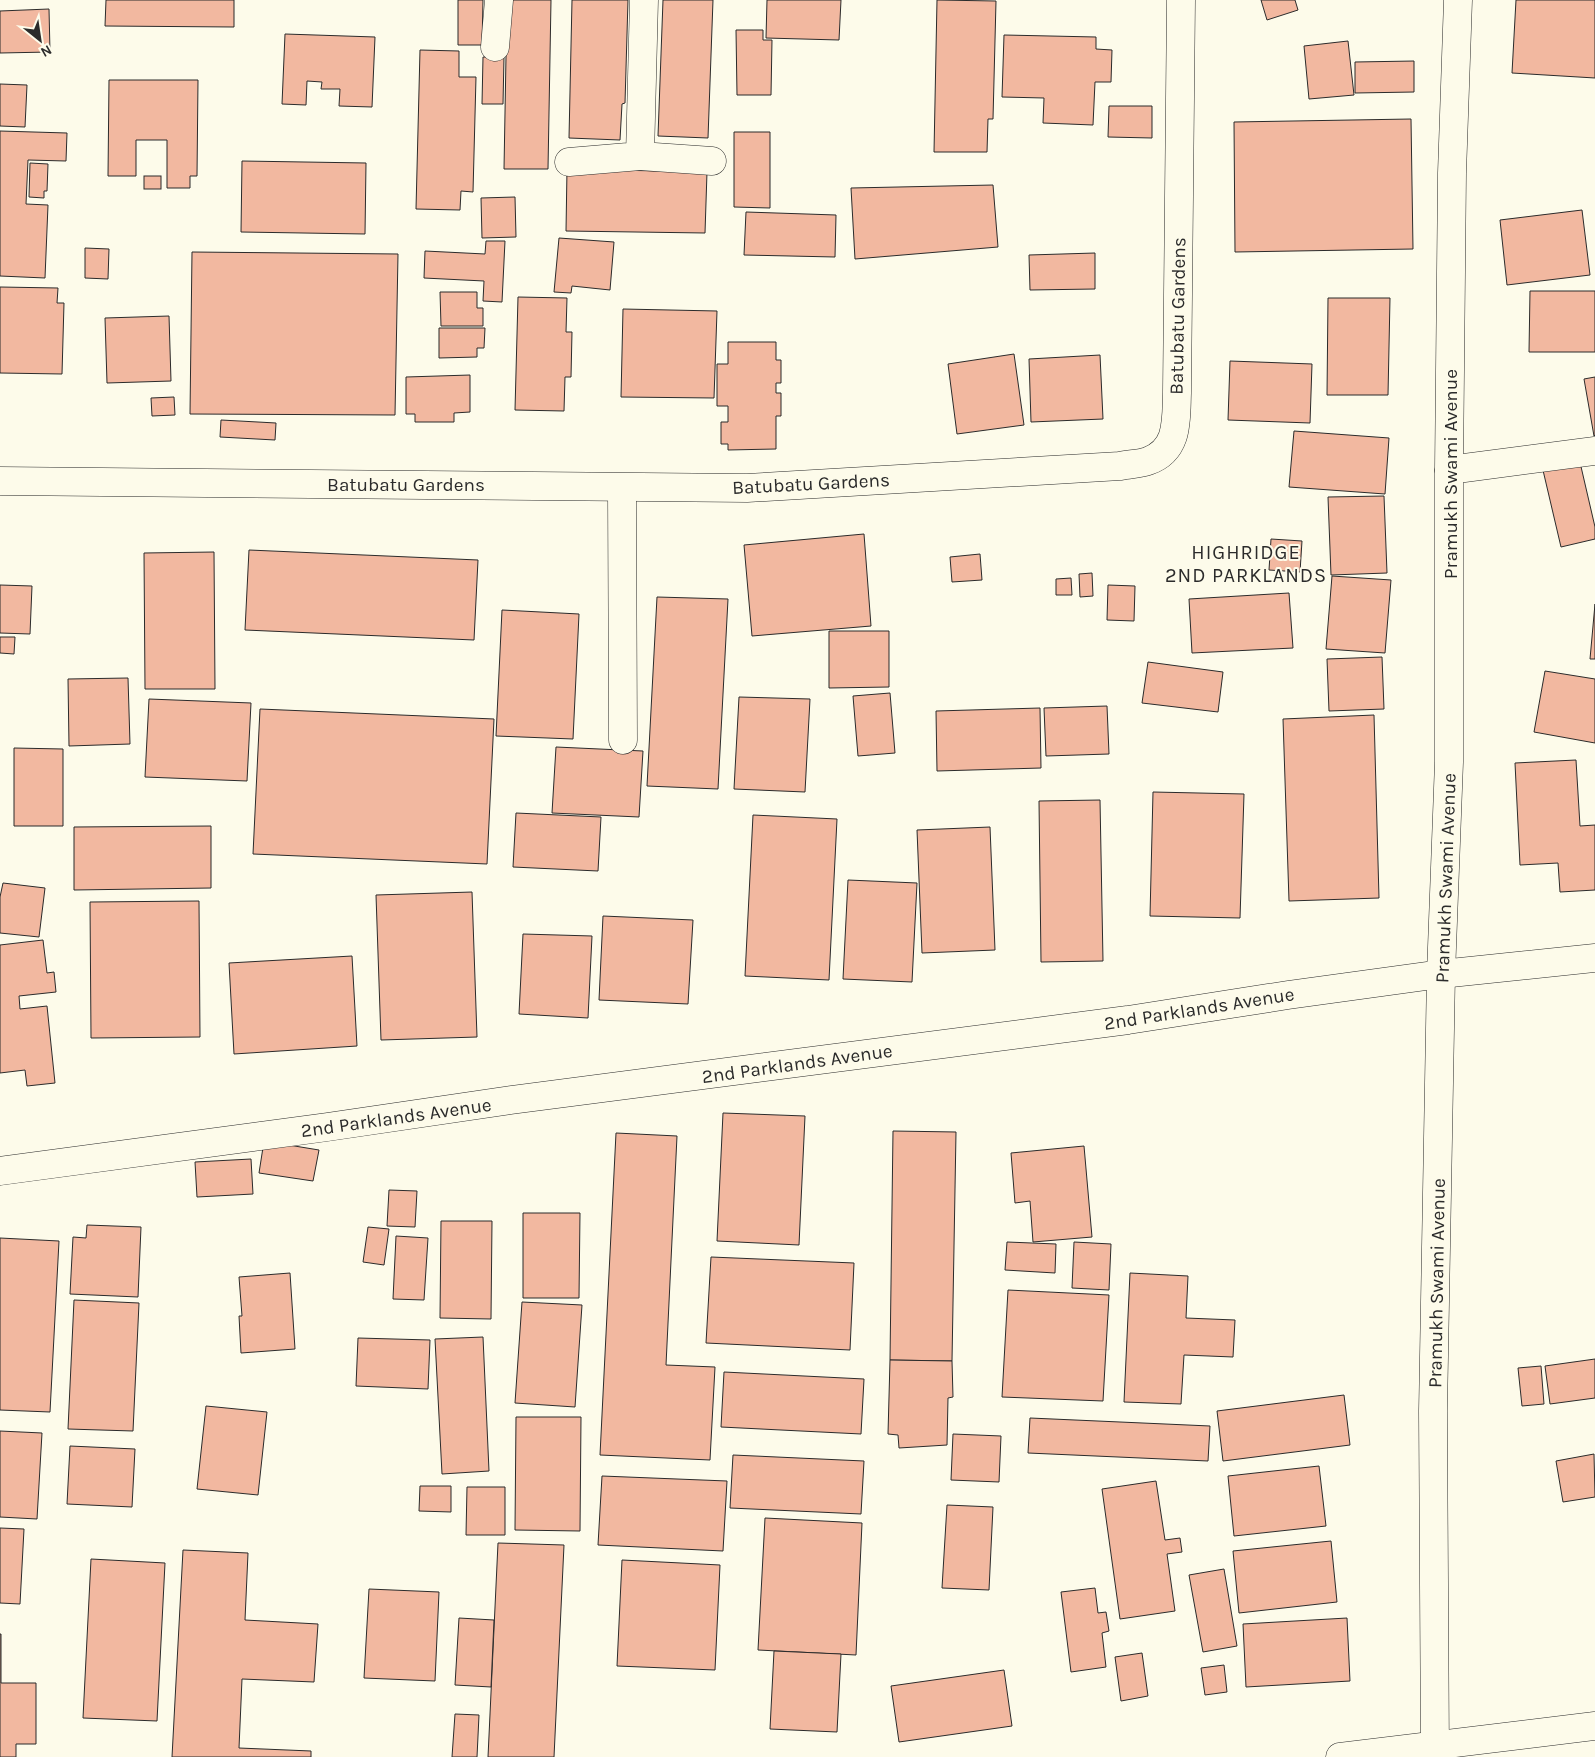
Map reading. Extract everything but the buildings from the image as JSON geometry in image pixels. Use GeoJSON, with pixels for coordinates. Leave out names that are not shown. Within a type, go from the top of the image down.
{"type":"FeatureCollection","features":[{"type":"Feature","properties":{"kind":"street"},"geometry":{"type":"LineString","coordinates":[[495,47],[499,0]]}},
{"type":"Feature","properties":{"kind":"street"},"geometry":{"type":"LineString","coordinates":[[640,156],[644,0]]}},
{"type":"Feature","properties":{"kind":"street","name":"Batubatu Gardens"},"geometry":{"type":"LineString","coordinates":[[0,481],[747,488],[1120,466],[1148,461],[1163,452],[1171,443],[1175,432],[1181,0]]}},
{"type":"Feature","properties":{"kind":"street","name":"Pramukh Swami Avenue"},"geometry":{"type":"LineString","coordinates":[[1435,1752],[1433,1411],[1441,974],[1449,762],[1452,173],[1458,0]]}},
{"type":"Feature","properties":{"kind":"street"},"geometry":{"type":"LineString","coordinates":[[569,162],[640,156],[712,161]]}},
{"type":"Feature","properties":{"kind":"street"},"geometry":{"type":"LineString","coordinates":[[1449,470],[1595,451]]}},
{"type":"Feature","properties":{"kind":"street"},"geometry":{"type":"LineString","coordinates":[[622,488],[623,740]]}},
{"type":"Feature","properties":{"kind":"street","name":"2nd Parklands Avenue"},"geometry":{"type":"LineString","coordinates":[[0,1171],[327,1128],[511,1100],[1128,1020],[1441,974],[1595,958]]}},
{"type":"Feature","properties":{"kind":"street"},"geometry":{"type":"LineString","coordinates":[[1340,1757],[1435,1752],[1595,1726]]}},
{"type":"Feature","properties":{"kind":"district","name":"HIGHRIDGE 2ND PARKLANDS"},"geometry":{"type":"Point","coordinates":[1246,564]}}]}
